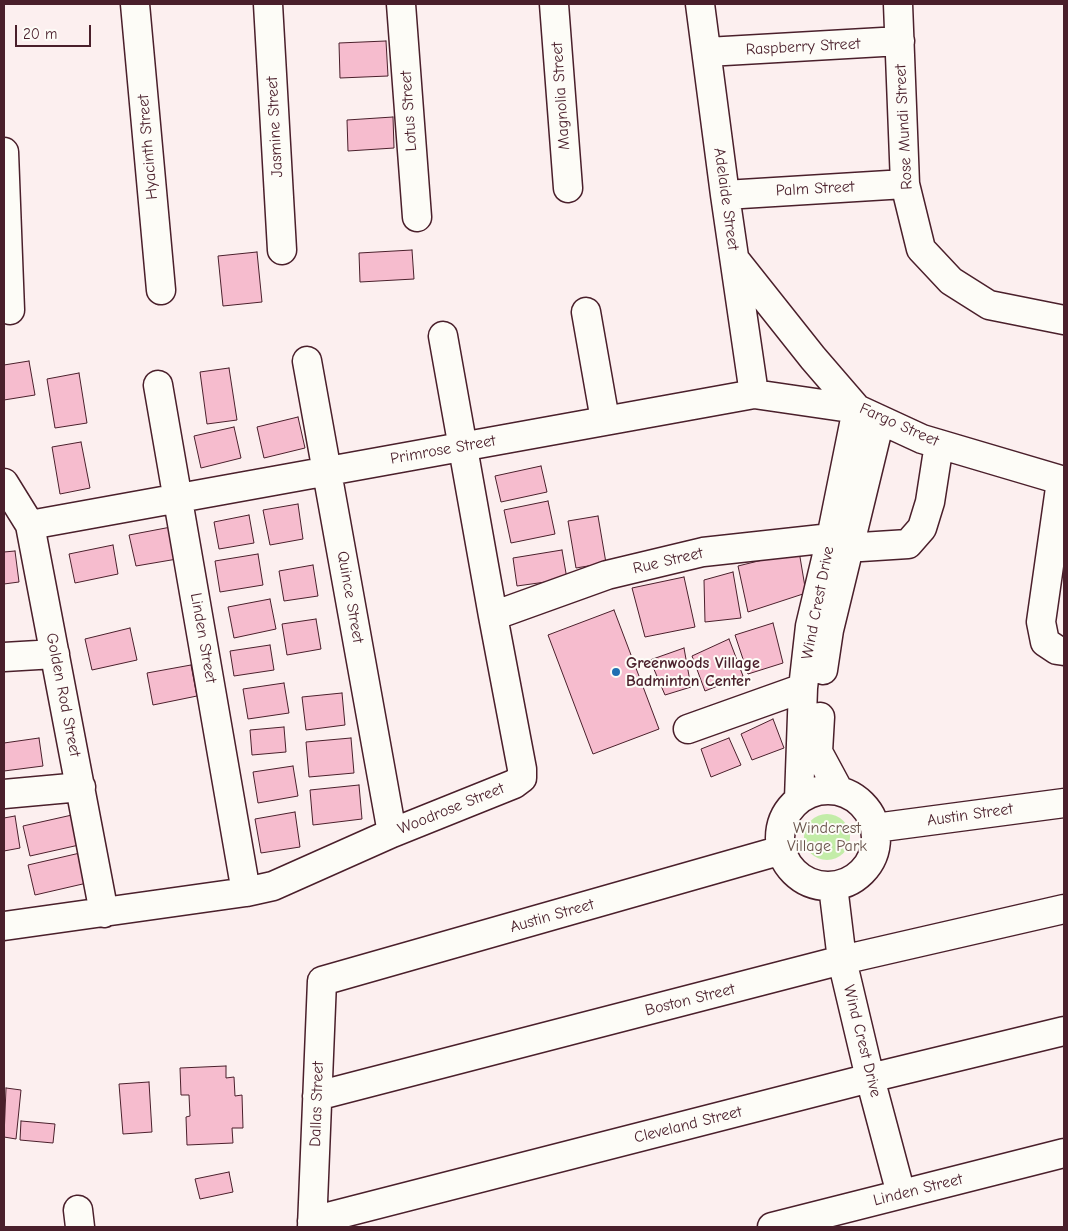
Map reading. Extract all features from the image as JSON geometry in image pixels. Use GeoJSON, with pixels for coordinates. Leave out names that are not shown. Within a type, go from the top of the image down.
{"type":"FeatureCollection","features":[{"type":"Feature","properties":{"kind":"street","name":"Hyacinth Street"},"geometry":{"type":"LineString","coordinates":[[136,4],[161,290]]}},
{"type":"Feature","properties":{"kind":"street","name":"Jasmine Street"},"geometry":{"type":"LineString","coordinates":[[268,4],[282,250]]}},
{"type":"Feature","properties":{"kind":"street","name":"Lotus Street"},"geometry":{"type":"LineString","coordinates":[[401,4],[417,218]]}},
{"type":"Feature","properties":{"kind":"street","name":"Magnolia Street"},"geometry":{"type":"LineString","coordinates":[[554,4],[568,188]]}},
{"type":"Feature","properties":{"kind":"street","name":"Adelaide Street"},"geometry":{"type":"LineString","coordinates":[[700,4],[754,394]]}},
{"type":"Feature","properties":{"kind":"street","name":"Rose Mundi Street"},"geometry":{"type":"LineString","coordinates":[[898,4],[905,184],[921,249],[952,281],[989,305],[1064,320]]}},
{"type":"Feature","properties":{"kind":"street","name":"Raspberry Street"},"geometry":{"type":"LineString","coordinates":[[707,52],[900,41]]}},
{"type":"Feature","properties":{"kind":"street"},"geometry":{"type":"LineString","coordinates":[[4,152],[10,310]]}},
{"type":"Feature","properties":{"kind":"street","name":"Palm Street"},"geometry":{"type":"LineString","coordinates":[[725,195],[905,184]]}},
{"type":"Feature","properties":{"kind":"street","name":"Fargo Street"},"geometry":{"type":"LineString","coordinates":[[736,261],[813,358],[869,415],[922,439],[1063,481]]}},
{"type":"Feature","properties":{"kind":"street"},"geometry":{"type":"LineString","coordinates":[[586,312],[606,420]]}},
{"type":"Feature","properties":{"kind":"street","name":"Woodrose Street"},"geometry":{"type":"LineString","coordinates":[[4,926],[246,892],[273,886],[392,833],[514,784],[522,778],[522,769],[443,336]]}},
{"type":"Feature","properties":{"kind":"street","name":"Quince Street"},"geometry":{"type":"LineString","coordinates":[[307,361],[392,833]]}},
{"type":"Feature","properties":{"kind":"street","name":"Linden Street"},"geometry":{"type":"LineString","coordinates":[[158,385],[246,892]]}},
{"type":"Feature","properties":{"kind":"street","name":"Primrose Street"},"geometry":{"type":"LineString","coordinates":[[30,526],[754,394],[869,415]]}},
{"type":"Feature","properties":{"kind":"street","name":"Wind Crest Drive"},"geometry":{"type":"LineString","coordinates":[[838,791],[818,752],[821,687],[841,541],[869,415]]}},
{"type":"Feature","properties":{"kind":"street","name":"Rue Street"},"geometry":{"type":"LineString","coordinates":[[493,616],[607,575],[703,552],[841,541],[862,547],[908,544],[922,528],[930,502],[939,444]]}},
{"type":"Feature","properties":{"kind":"street"},"geometry":{"type":"LineString","coordinates":[[1054,647],[1041,622],[1063,481]]}},
{"type":"Feature","properties":{"kind":"street","name":"Golden Rod Street"},"geometry":{"type":"LineString","coordinates":[[4,483],[30,526],[104,913]]}},
{"type":"Feature","properties":{"kind":"street","name":"Wind Crest Drive"},"geometry":{"type":"LineString","coordinates":[[799,799],[803,688],[810,626],[841,541]]}},
{"type":"Feature","properties":{"kind":"street"},"geometry":{"type":"LineString","coordinates":[[4,657],[55,654]]}},
{"type":"Feature","properties":{"kind":"street"},"geometry":{"type":"LineString","coordinates":[[688,729],[803,688]]}},
{"type":"Feature","properties":{"kind":"street"},"geometry":{"type":"LineString","coordinates":[[4,794],[81,788]]}},
{"type":"Feature","properties":{"kind":"street"},"geometry":{"type":"LineString","coordinates":[[824,790],[838,791],[851,796],[862,804],[870,815],[875,828],[876,844],[867,866],[849,882],[834,886],[820,886],[807,882],[796,874],[787,863],[782,850],[780,836],[783,822],[789,810],[799,799],[811,793],[824,790]]}},
{"type":"Feature","properties":{"kind":"street","name":"Austin Street"},"geometry":{"type":"LineString","coordinates":[[875,828],[1064,802]]}},
{"type":"Feature","properties":{"kind":"street","name":"Austin Street"},"geometry":{"type":"LineString","coordinates":[[322,981],[782,850]]}},
{"type":"Feature","properties":{"kind":"street","name":"Wind Crest Drive"},"geometry":{"type":"LineString","coordinates":[[834,886],[842,960],[870,1078],[901,1194]]}},
{"type":"Feature","properties":{"kind":"street","name":"Boston Street"},"geometry":{"type":"LineString","coordinates":[[317,1096],[842,960],[1064,909]]}},
{"type":"Feature","properties":{"kind":"street","name":"Dallas Street"},"geometry":{"type":"LineString","coordinates":[[312,1224],[322,981]]}},
{"type":"Feature","properties":{"kind":"street","name":"Cleveland Street"},"geometry":{"type":"LineString","coordinates":[[312,1224],[870,1078],[1064,1031]]}},
{"type":"Feature","properties":{"kind":"street","name":"Linden Street"},"geometry":{"type":"LineString","coordinates":[[772,1227],[1064,1153]]}},
{"type":"Feature","properties":{"kind":"green space","name":"Windcrest Village Park"},"geometry":{"type":"Polygon","coordinates":[[[832,814],[844,820],[849,828],[849,846],[844,854],[836,859],[822,860],[810,854],[805,846],[804,832],[810,820],[818,815],[832,814]]]}},
{"type":"Feature","properties":{"kind":"building"},"geometry":{"type":"Polygon","coordinates":[[[386,41],[388,76],[340,78],[339,43],[386,41]]]}},
{"type":"Feature","properties":{"kind":"building"},"geometry":{"type":"Polygon","coordinates":[[[393,117],[394,148],[348,151],[347,120],[393,117]]]}},
{"type":"Feature","properties":{"kind":"building"},"geometry":{"type":"Polygon","coordinates":[[[412,250],[414,279],[360,282],[359,253],[412,250]]]}},
{"type":"Feature","properties":{"kind":"building"},"geometry":{"type":"Polygon","coordinates":[[[257,252],[262,302],[223,306],[218,256],[257,252]]]}},
{"type":"Feature","properties":{"kind":"building"},"geometry":{"type":"Polygon","coordinates":[[[29,361],[35,395],[4,400],[4,365],[29,361]]]}},
{"type":"Feature","properties":{"kind":"building"},"geometry":{"type":"Polygon","coordinates":[[[229,368],[237,420],[207,424],[200,372],[229,368]]]}},
{"type":"Feature","properties":{"kind":"building"},"geometry":{"type":"Polygon","coordinates":[[[79,373],[87,423],[55,428],[47,379],[79,373]]]}},
{"type":"Feature","properties":{"kind":"building"},"geometry":{"type":"Polygon","coordinates":[[[298,417],[305,448],[264,458],[257,427],[298,417]]]}},
{"type":"Feature","properties":{"kind":"building"},"geometry":{"type":"Polygon","coordinates":[[[234,427],[241,458],[201,468],[194,436],[234,427]]]}},
{"type":"Feature","properties":{"kind":"building"},"geometry":{"type":"Polygon","coordinates":[[[81,442],[90,488],[60,494],[52,447],[81,442]]]}},
{"type":"Feature","properties":{"kind":"building"},"geometry":{"type":"Polygon","coordinates":[[[541,466],[547,492],[501,502],[495,476],[541,466]]]}},
{"type":"Feature","properties":{"kind":"building"},"geometry":{"type":"Polygon","coordinates":[[[548,501],[555,534],[511,543],[504,510],[548,501]]]}},
{"type":"Feature","properties":{"kind":"building"},"geometry":{"type":"Polygon","coordinates":[[[298,504],[303,539],[270,545],[263,510],[298,504]]]}},
{"type":"Feature","properties":{"kind":"building"},"geometry":{"type":"Polygon","coordinates":[[[249,515],[254,543],[219,549],[214,522],[249,515]]]}},
{"type":"Feature","properties":{"kind":"building"},"geometry":{"type":"Polygon","coordinates":[[[598,516],[606,563],[576,568],[568,521],[598,516]]]}},
{"type":"Feature","properties":{"kind":"building"},"geometry":{"type":"Polygon","coordinates":[[[171,527],[177,559],[136,566],[129,535],[171,527]]]}},
{"type":"Feature","properties":{"kind":"building"},"geometry":{"type":"Polygon","coordinates":[[[113,545],[118,574],[75,583],[69,554],[113,545]]]}},
{"type":"Feature","properties":{"kind":"building"},"geometry":{"type":"Polygon","coordinates":[[[562,550],[567,579],[517,586],[513,558],[562,550]]]}},
{"type":"Feature","properties":{"kind":"building"},"geometry":{"type":"Polygon","coordinates":[[[15,551],[19,582],[4,584],[4,552],[15,551]]]}},
{"type":"Feature","properties":{"kind":"building"},"geometry":{"type":"Polygon","coordinates":[[[799,551],[806,593],[748,612],[738,566],[799,551]]]}},
{"type":"Feature","properties":{"kind":"building"},"geometry":{"type":"Polygon","coordinates":[[[258,554],[263,585],[220,592],[215,561],[258,554]]]}},
{"type":"Feature","properties":{"kind":"building"},"geometry":{"type":"Polygon","coordinates":[[[313,565],[318,596],[284,601],[279,571],[313,565]]]}},
{"type":"Feature","properties":{"kind":"building"},"geometry":{"type":"Polygon","coordinates":[[[733,572],[741,618],[705,622],[704,580],[733,572]]]}},
{"type":"Feature","properties":{"kind":"building"},"geometry":{"type":"Polygon","coordinates":[[[684,577],[695,627],[645,637],[632,588],[684,577]]]}},
{"type":"Feature","properties":{"kind":"building"},"geometry":{"type":"Polygon","coordinates":[[[270,599],[276,629],[234,638],[228,607],[270,599]]]}},
{"type":"Feature","properties":{"kind":"building"},"geometry":{"type":"Polygon","coordinates":[[[614,610],[659,729],[593,754],[548,635],[614,610]]]}},
{"type":"Feature","properties":{"kind":"building"},"geometry":{"type":"Polygon","coordinates":[[[316,619],[321,649],[287,655],[282,624],[316,619]]]}},
{"type":"Feature","properties":{"kind":"building"},"geometry":{"type":"Polygon","coordinates":[[[773,623],[783,663],[748,674],[735,635],[773,623]]]}},
{"type":"Feature","properties":{"kind":"building"},"geometry":{"type":"Polygon","coordinates":[[[130,628],[137,660],[92,670],[85,639],[130,628]]]}},
{"type":"Feature","properties":{"kind":"building"},"geometry":{"type":"Polygon","coordinates":[[[729,639],[743,676],[705,691],[692,656],[729,639]]]}},
{"type":"Feature","properties":{"kind":"building"},"geometry":{"type":"Polygon","coordinates":[[[270,645],[274,670],[234,676],[230,651],[270,645]]]}},
{"type":"Feature","properties":{"kind":"building"},"geometry":{"type":"Polygon","coordinates":[[[684,648],[691,687],[665,695],[650,660],[684,648]]]}},
{"type":"Feature","properties":{"kind":"building"},"geometry":{"type":"Polygon","coordinates":[[[191,665],[197,696],[153,705],[147,673],[191,665]]]}},
{"type":"Feature","properties":{"kind":"building"},"geometry":{"type":"Polygon","coordinates":[[[284,683],[289,713],[248,719],[243,689],[284,683]]]}},
{"type":"Feature","properties":{"kind":"building"},"geometry":{"type":"Polygon","coordinates":[[[342,693],[345,725],[306,730],[302,697],[342,693]]]}},
{"type":"Feature","properties":{"kind":"building"},"geometry":{"type":"Polygon","coordinates":[[[773,719],[784,748],[752,760],[741,734],[773,719]]]}},
{"type":"Feature","properties":{"kind":"building"},"geometry":{"type":"Polygon","coordinates":[[[284,727],[286,752],[252,755],[250,730],[284,727]]]}},
{"type":"Feature","properties":{"kind":"building"},"geometry":{"type":"Polygon","coordinates":[[[39,738],[43,766],[4,771],[4,743],[39,738]]]}},
{"type":"Feature","properties":{"kind":"building"},"geometry":{"type":"Polygon","coordinates":[[[351,738],[354,773],[309,777],[306,742],[351,738]]]}},
{"type":"Feature","properties":{"kind":"building"},"geometry":{"type":"Polygon","coordinates":[[[729,738],[741,765],[711,777],[701,749],[729,738]]]}},
{"type":"Feature","properties":{"kind":"building"},"geometry":{"type":"Polygon","coordinates":[[[293,766],[298,796],[258,803],[253,772],[293,766]]]}},
{"type":"Feature","properties":{"kind":"building"},"geometry":{"type":"Polygon","coordinates":[[[359,785],[362,819],[313,825],[310,790],[359,785]]]}},
{"type":"Feature","properties":{"kind":"building"},"geometry":{"type":"Polygon","coordinates":[[[295,812],[300,847],[261,853],[255,819],[295,812]]]}},
{"type":"Feature","properties":{"kind":"building"},"geometry":{"type":"Polygon","coordinates":[[[72,815],[79,845],[30,856],[23,826],[72,815]]]}},
{"type":"Feature","properties":{"kind":"building"},"geometry":{"type":"Polygon","coordinates":[[[15,816],[20,848],[4,851],[4,818],[15,816]]]}},
{"type":"Feature","properties":{"kind":"building"},"geometry":{"type":"Polygon","coordinates":[[[80,853],[87,883],[35,895],[28,865],[80,853]]]}},
{"type":"Feature","properties":{"kind":"building"},"geometry":{"type":"Polygon","coordinates":[[[226,1066],[226,1078],[234,1077],[235,1096],[242,1095],[243,1128],[232,1128],[233,1143],[187,1145],[186,1117],[190,1116],[189,1095],[181,1095],[180,1068],[226,1066]]]}},
{"type":"Feature","properties":{"kind":"building"},"geometry":{"type":"Polygon","coordinates":[[[149,1082],[152,1132],[123,1134],[119,1084],[149,1082]]]}},
{"type":"Feature","properties":{"kind":"building"},"geometry":{"type":"Polygon","coordinates":[[[6,1088],[21,1090],[16,1139],[4,1137],[6,1088]]]}},
{"type":"Feature","properties":{"kind":"building"},"geometry":{"type":"Polygon","coordinates":[[[21,1121],[55,1124],[53,1143],[20,1140],[21,1121]]]}},
{"type":"Feature","properties":{"kind":"building"},"geometry":{"type":"Polygon","coordinates":[[[229,1172],[233,1192],[200,1199],[195,1179],[229,1172]]]}},
{"type":"Feature","properties":{"kind":"place","name":"Greenwoods Village Badminton Center"},"geometry":{"type":"Point","coordinates":[616,672]}}]}
